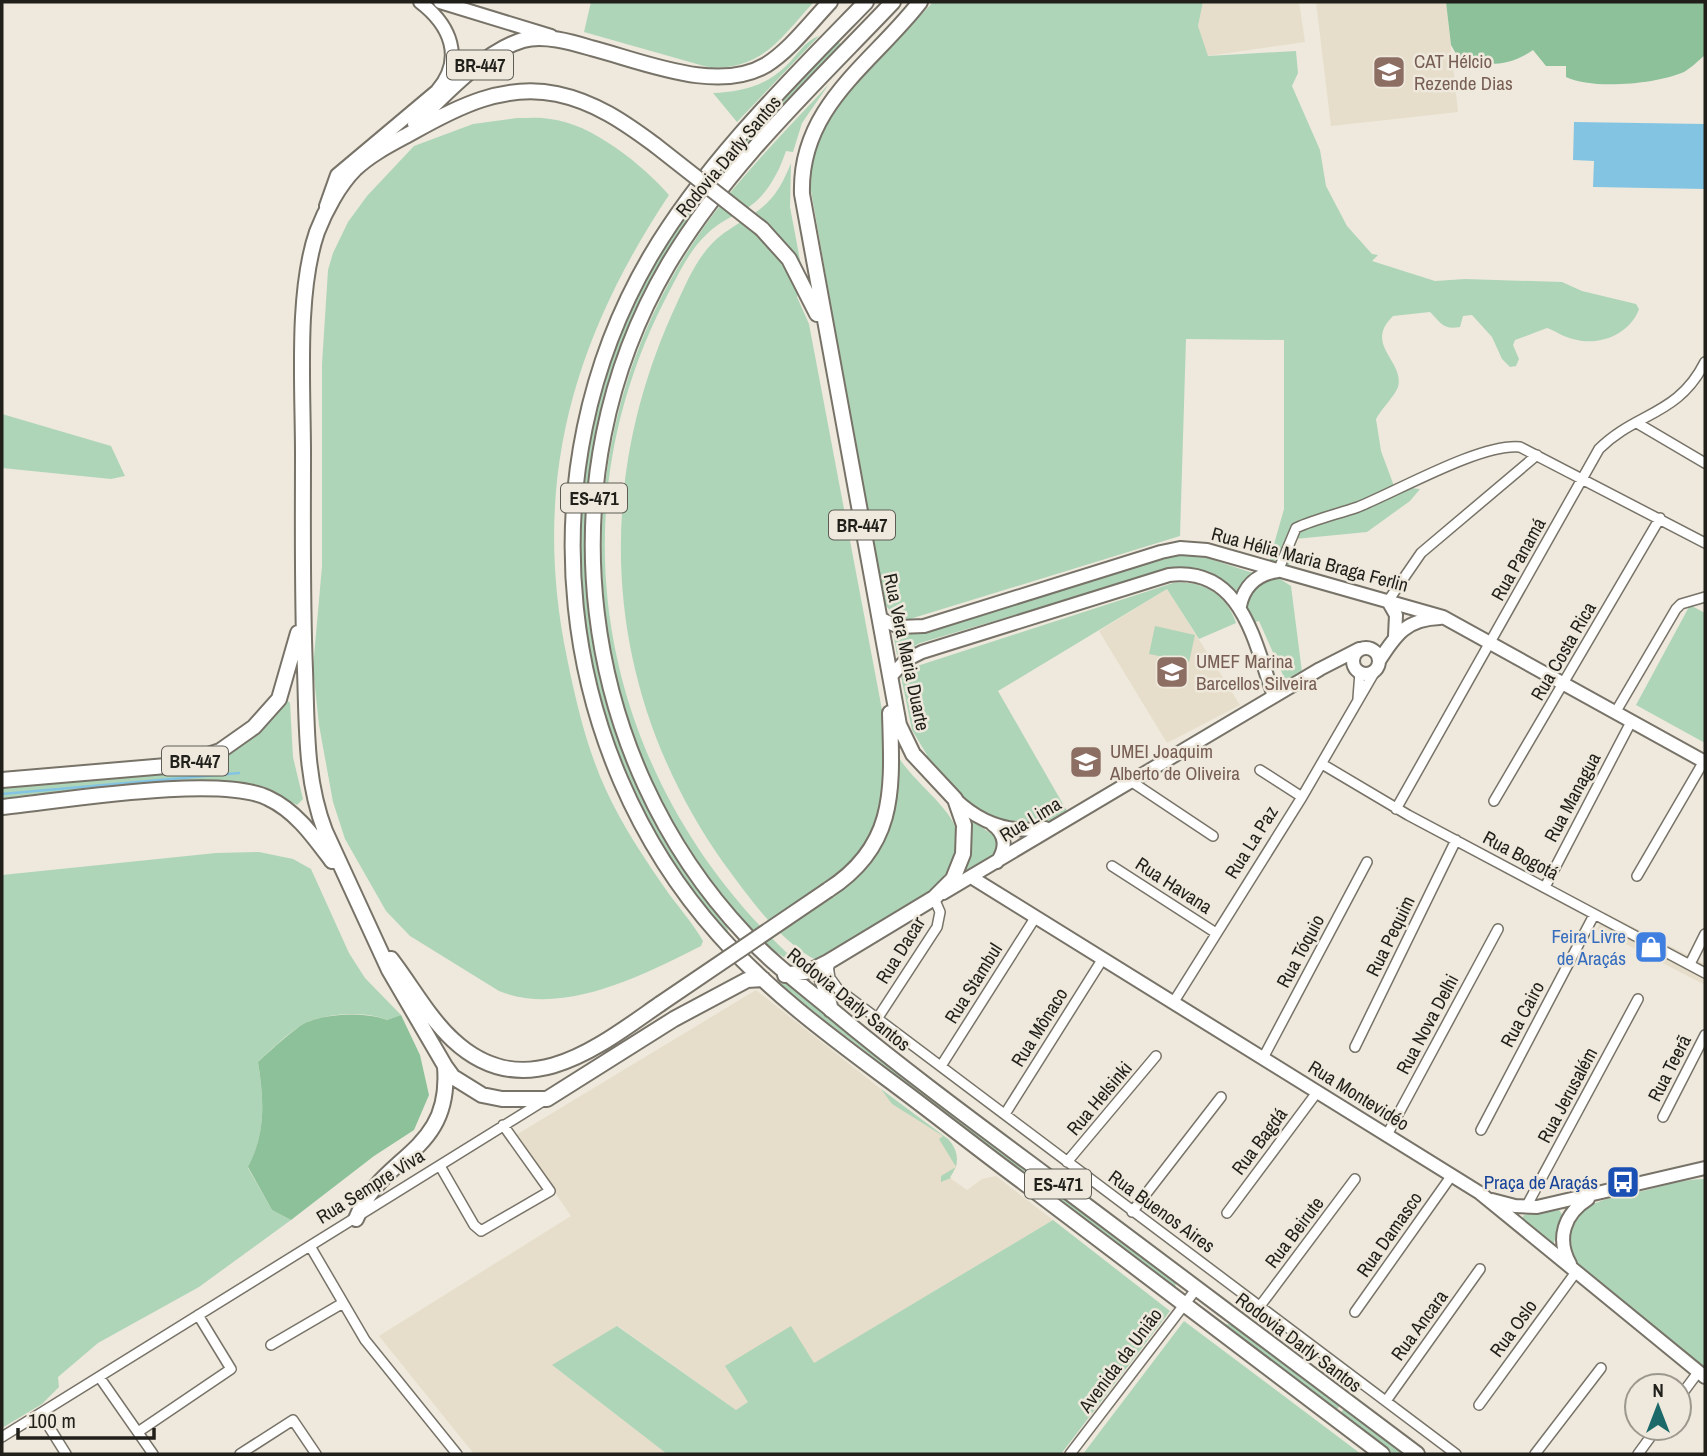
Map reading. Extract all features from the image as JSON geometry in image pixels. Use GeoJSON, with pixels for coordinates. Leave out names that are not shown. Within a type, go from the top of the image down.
{"type":"FeatureCollection","features":[{"type":"Feature","properties":{"kind":"main road","name":"BR-447"},"geometry":{"type":"LineString","coordinates":[[403,137],[447,92],[511,44],[534,38],[578,44],[693,74],[722,78],[750,73],[766,65],[830,2]]}},
{"type":"Feature","properties":{"kind":"main road","name":"Rodovia Darly Santos"},"geometry":{"type":"LineString","coordinates":[[866,2],[717,164],[655,248],[628,300],[601,365],[583,432],[576,478],[572,548],[576,618],[589,687],[609,754],[638,818],[674,878],[717,933],[762,979],[859,1058],[1382,1454]]}},
{"type":"Feature","properties":{"kind":"main road","name":"Rodovia Darly Santos"},"geometry":{"type":"LineString","coordinates":[[893,2],[732,176],[678,249],[646,308],[620,371],[608,414],[596,481],[592,548],[596,616],[608,682],[628,747],[656,809],[691,867],[732,920],[785,975],[918,1080],[1417,1454]]}},
{"type":"Feature","properties":{"kind":"main road"},"geometry":{"type":"LineString","coordinates":[[834,373],[802,194],[804,158],[811,134],[824,110],[920,2]]}},
{"type":"Feature","properties":{"kind":"main road","name":"BR-447"},"geometry":{"type":"LineString","coordinates":[[547,1099],[502,1099],[482,1095],[453,1076],[445,1066],[370,933],[317,809],[305,730],[302,615],[305,305],[312,252],[322,221],[356,168],[458,106],[507,94],[538,92],[571,97],[602,109],[654,145],[762,229],[782,249],[801,281],[820,323],[834,373]]}},
{"type":"Feature","properties":{"kind":"main road","name":"Rua Vera Maria Duarte"},"geometry":{"type":"LineString","coordinates":[[834,373],[899,724],[908,747],[955,799],[964,825],[963,854],[953,878],[934,898]]}},
{"type":"Feature","properties":{"kind":"main road","name":"BR-447"},"geometry":{"type":"LineString","coordinates":[[2,780],[178,765],[220,751],[254,727],[279,699],[302,615]]}},
{"type":"Feature","properties":{"kind":"main road","name":"BR-447"},"geometry":{"type":"LineString","coordinates":[[370,933],[451,1039],[471,1054],[506,1067],[543,1068],[578,1058],[828,890],[849,875],[867,856],[888,813],[892,779],[890,677]]}},
{"type":"Feature","properties":{"kind":"main road","name":"BR-447"},"geometry":{"type":"LineString","coordinates":[[2,807],[190,789],[239,788],[267,797],[292,813],[344,876]]}},
{"type":"Feature","properties":{"kind":"main road","name":"Rua Lima"},"geometry":{"type":"LineString","coordinates":[[785,975],[810,971],[934,898]]}},
{"type":"Feature","properties":{"kind":"main road"},"geometry":{"type":"LineString","coordinates":[[830,960],[822,983],[831,1010]]}},
{"type":"Feature","properties":{"kind":"main road","name":"Rua Sempre Viva"},"geometry":{"type":"LineString","coordinates":[[547,1099],[674,1019],[747,979],[762,979]]}},
{"type":"Feature","properties":{"kind":"main road"},"geometry":{"type":"LineString","coordinates":[[356,1219],[369,1191],[420,1146],[440,1116],[446,1098],[445,1066]]}},
{"type":"Feature","properties":{"kind":"street"},"geometry":{"type":"LineString","coordinates":[[322,221],[330,188],[337,175],[437,91],[449,72],[452,49],[449,34],[441,20],[420,2]]}},
{"type":"Feature","properties":{"kind":"street"},"geometry":{"type":"LineString","coordinates":[[440,2],[578,44]]}},
{"type":"Feature","properties":{"kind":"street","name":"Rua Panamá"},"geometry":{"type":"LineString","coordinates":[[1396,809],[1599,449],[1612,436],[1665,409],[1701,381],[1705,362]]}},
{"type":"Feature","properties":{"kind":"street"},"geometry":{"type":"LineString","coordinates":[[1637,423],[1705,463]]}},
{"type":"Feature","properties":{"kind":"street"},"geometry":{"type":"LineString","coordinates":[[1240,606],[1247,589],[1255,579],[1278,570],[1292,533],[1304,525],[1360,506],[1496,447],[1520,447],[1537,454],[1705,543]]}},
{"type":"Feature","properties":{"kind":"street"},"geometry":{"type":"LineString","coordinates":[[1395,636],[1396,615],[1388,601],[1421,553],[1537,454]]}},
{"type":"Feature","properties":{"kind":"street","name":"Rua Costa Rica"},"geometry":{"type":"LineString","coordinates":[[1494,801],[1660,518]]}},
{"type":"Feature","properties":{"kind":"street","name":"Rua Hélia Maria Braga Ferlin"},"geometry":{"type":"LineString","coordinates":[[879,618],[899,627],[924,626],[1180,548],[1207,550],[1444,618],[1705,762]]}},
{"type":"Feature","properties":{"kind":"street"},"geometry":{"type":"LineString","coordinates":[[890,677],[906,660],[922,652],[1169,575],[1188,574],[1206,578],[1229,592],[1240,606],[1274,696]]}},
{"type":"Feature","properties":{"kind":"street"},"geometry":{"type":"LineString","coordinates":[[1615,713],[1676,609],[1686,602],[1705,597]]}},
{"type":"Feature","properties":{"kind":"street","name":"Rua La Paz"},"geometry":{"type":"LineString","coordinates":[[1365,649],[1395,636],[1417,621],[1444,618]]}},
{"type":"Feature","properties":{"kind":"street","name":"Rua La Paz"},"geometry":{"type":"LineString","coordinates":[[1172,1003],[1302,797],[1395,636]]}},
{"type":"Feature","properties":{"kind":"street"},"geometry":{"type":"LineString","coordinates":[[1358,670],[1353,658],[1365,649],[1379,663]]}},
{"type":"Feature","properties":{"kind":"street","name":"Rua Lima"},"geometry":{"type":"LineString","coordinates":[[934,898],[1320,669],[1365,649]]}},
{"type":"Feature","properties":{"kind":"street","name":"Rua Lima"},"geometry":{"type":"LineString","coordinates":[[1320,669],[1345,666],[1370,673],[1379,663]]}},
{"type":"Feature","properties":{"kind":"street","name":"Rua La Paz"},"geometry":{"type":"LineString","coordinates":[[1358,670],[1358,699]]}},
{"type":"Feature","properties":{"kind":"street","name":"Rua Managua"},"geometry":{"type":"LineString","coordinates":[[1545,887],[1631,722]]}},
{"type":"Feature","properties":{"kind":"street"},"geometry":{"type":"LineString","coordinates":[[1637,876],[1705,762]]}},
{"type":"Feature","properties":{"kind":"street","name":"Rua Bogotá"},"geometry":{"type":"LineString","coordinates":[[1322,764],[1396,809],[1705,973]]}},
{"type":"Feature","properties":{"kind":"street"},"geometry":{"type":"LineString","coordinates":[[1260,771],[1302,797]]}},
{"type":"Feature","properties":{"kind":"street"},"geometry":{"type":"LineString","coordinates":[[1132,782],[1213,836]]}},
{"type":"Feature","properties":{"kind":"street","name":"Rua Vera Maria Duarte"},"geometry":{"type":"LineString","coordinates":[[955,799],[992,824],[1023,830],[1052,827]]}},
{"type":"Feature","properties":{"kind":"street"},"geometry":{"type":"LineString","coordinates":[[992,824],[1004,842],[1003,853],[997,862]]}},
{"type":"Feature","properties":{"kind":"street","name":"Rua Pequim"},"geometry":{"type":"LineString","coordinates":[[1356,1046],[1456,840]]}},
{"type":"Feature","properties":{"kind":"street","name":"Rua Tóquio"},"geometry":{"type":"LineString","coordinates":[[1264,1058],[1367,862]]}},
{"type":"Feature","properties":{"kind":"street","name":"Rua Havana"},"geometry":{"type":"LineString","coordinates":[[1112,866],[1216,933]]}},
{"type":"Feature","properties":{"kind":"street","name":"Rua Montevidéo"},"geometry":{"type":"LineString","coordinates":[[971,877],[1480,1193],[1702,1374]]}},
{"type":"Feature","properties":{"kind":"street","name":"Rua Dacar"},"geometry":{"type":"LineString","coordinates":[[877,1019],[937,927],[940,912],[934,898]]}},
{"type":"Feature","properties":{"kind":"street","name":"Rua Cairo"},"geometry":{"type":"LineString","coordinates":[[1481,1130],[1594,915]]}},
{"type":"Feature","properties":{"kind":"street","name":"Rua Stambul"},"geometry":{"type":"LineString","coordinates":[[941,1066],[1035,918]]}},
{"type":"Feature","properties":{"kind":"street","name":"Rua Nova Delhi"},"geometry":{"type":"LineString","coordinates":[[1387,1135],[1497,929]]}},
{"type":"Feature","properties":{"kind":"street"},"geometry":{"type":"LineString","coordinates":[[1690,964],[1705,934]]}},
{"type":"Feature","properties":{"kind":"street","name":"Rua Buenos Aires"},"geometry":{"type":"LineString","coordinates":[[830,960],[829,974],[835,986],[1456,1454]]}},
{"type":"Feature","properties":{"kind":"street","name":"Rua Mônaco"},"geometry":{"type":"LineString","coordinates":[[1005,1114],[1102,960]]}},
{"type":"Feature","properties":{"kind":"street","name":"Rua Jerusalém"},"geometry":{"type":"LineString","coordinates":[[1526,1207],[1638,999]]}},
{"type":"Feature","properties":{"kind":"street","name":"Rua Teerã"},"geometry":{"type":"LineString","coordinates":[[1663,1117],[1705,1035]]}},
{"type":"Feature","properties":{"kind":"street","name":"Rua Helsinki"},"geometry":{"type":"LineString","coordinates":[[1067,1162],[1156,1056]]}},
{"type":"Feature","properties":{"kind":"street","name":"Rua Bagdá"},"geometry":{"type":"LineString","coordinates":[[1227,1213],[1318,1091]]}},
{"type":"Feature","properties":{"kind":"street"},"geometry":{"type":"LineString","coordinates":[[1132,1212],[1222,1097]]}},
{"type":"Feature","properties":{"kind":"street","name":"Rua Sempre Viva"},"geometry":{"type":"LineString","coordinates":[[2,1437],[547,1099]]}},
{"type":"Feature","properties":{"kind":"street"},"geometry":{"type":"LineString","coordinates":[[440,1166],[474,1225],[481,1231],[531,1204],[550,1191],[503,1125]]}},
{"type":"Feature","properties":{"kind":"street"},"geometry":{"type":"LineString","coordinates":[[1480,1193],[1505,1205],[1526,1207],[1598,1195],[1705,1171]]}},
{"type":"Feature","properties":{"kind":"street","name":"Rua Damasco"},"geometry":{"type":"LineString","coordinates":[[1356,1312],[1452,1175]]}},
{"type":"Feature","properties":{"kind":"street","name":"Rua Beirute"},"geometry":{"type":"LineString","coordinates":[[1260,1306],[1356,1179]]}},
{"type":"Feature","properties":{"kind":"street"},"geometry":{"type":"LineString","coordinates":[[1576,1272],[1564,1249],[1564,1227],[1576,1209],[1598,1195]]}},
{"type":"Feature","properties":{"kind":"street"},"geometry":{"type":"LineString","coordinates":[[310,1246],[365,1340],[457,1454]]}},
{"type":"Feature","properties":{"kind":"street","name":"Rua Ancara"},"geometry":{"type":"LineString","coordinates":[[1386,1401],[1480,1269]]}},
{"type":"Feature","properties":{"kind":"street","name":"Rua Oslo"},"geometry":{"type":"LineString","coordinates":[[1479,1405],[1576,1272]]}},
{"type":"Feature","properties":{"kind":"street","name":"Avenida da União"},"geometry":{"type":"LineString","coordinates":[[1070,1454],[1197,1288]]}},
{"type":"Feature","properties":{"kind":"street"},"geometry":{"type":"LineString","coordinates":[[271,1345],[343,1303]]}},
{"type":"Feature","properties":{"kind":"street"},"geometry":{"type":"LineString","coordinates":[[138,1432],[231,1369],[198,1315]]}},
{"type":"Feature","properties":{"kind":"street"},"geometry":{"type":"LineString","coordinates":[[1535,1454],[1601,1368]]}},
{"type":"Feature","properties":{"kind":"street"},"geometry":{"type":"LineString","coordinates":[[100,1378],[153,1454]]}},
{"type":"Feature","properties":{"kind":"street"},"geometry":{"type":"LineString","coordinates":[[41,1414],[66,1454]]}},
{"type":"Feature","properties":{"kind":"street"},"geometry":{"type":"LineString","coordinates":[[240,1454],[293,1420],[316,1454]]}},
{"type":"Feature","properties":{"kind":"shaded area"},"geometry":{"type":"Polygon","coordinates":[[[1203,2],[1299,2],[1305,42],[1207,56],[1198,26],[1203,2]]]}},
{"type":"Feature","properties":{"kind":"shaded area","name":"CAT Hélcio Rezende Dias"},"geometry":{"type":"Polygon","coordinates":[[[1316,2],[1446,2],[1458,112],[1331,126],[1316,2]]]}},
{"type":"Feature","properties":{"kind":"shaded area","name":"UMEF Marina Barcellos Silveira"},"geometry":{"type":"Polygon","coordinates":[[[1167,589],[1240,705],[1167,743],[1099,631],[1167,589]]]}},
{"type":"Feature","properties":{"kind":"shaded area","name":"Feira Livre de Araçás"},"geometry":{"type":"Polygon","coordinates":[[[1606,913],[1705,964],[1705,985],[1597,929],[1606,913]]]}},
{"type":"Feature","properties":{"kind":"shaded area"},"geometry":{"type":"Polygon","coordinates":[[[756,990],[881,1089],[892,1104],[948,1139],[957,1155],[957,1165],[950,1178],[967,1190],[982,1179],[996,1176],[1053,1220],[736,1410],[618,1326],[553,1366],[667,1454],[474,1454],[379,1336],[571,1216],[516,1135],[756,990]]]}},
{"type":"Feature","properties":{"kind":"green space"},"geometry":{"type":"Polygon","coordinates":[[[591,2],[814,2],[781,39],[758,57],[730,67],[711,68],[584,32],[591,2]]]}},
{"type":"Feature","properties":{"kind":"green space"},"geometry":{"type":"Polygon","coordinates":[[[933,2],[1203,2],[1198,26],[1208,56],[1296,51],[1298,73],[1292,86],[1320,150],[1326,186],[1347,226],[1372,254],[1378,255],[1372,261],[1435,281],[1465,279],[1562,282],[1582,291],[1636,304],[1639,309],[1635,318],[1621,332],[1603,340],[1573,339],[1547,328],[1515,340],[1513,345],[1519,359],[1516,366],[1510,367],[1502,359],[1492,337],[1472,315],[1463,316],[1460,327],[1454,328],[1443,325],[1430,312],[1393,316],[1385,326],[1382,336],[1399,378],[1398,387],[1376,419],[1381,451],[1394,486],[1420,489],[1410,501],[1367,532],[1295,539],[1291,542],[1289,567],[1269,562],[1284,509],[1284,340],[1186,339],[1180,536],[910,619],[896,618],[883,602],[810,185],[810,171],[814,148],[834,112],[867,72],[933,2]]]}},
{"type":"Feature","properties":{"kind":"green space"},"geometry":{"type":"Polygon","coordinates":[[[1446,2],[1705,2],[1705,55],[1684,72],[1658,80],[1625,84],[1592,83],[1566,77],[1566,66],[1546,66],[1533,50],[1498,64],[1469,62],[1459,59],[1451,45],[1446,2]]]}},
{"type":"Feature","properties":{"kind":"green space"},"geometry":{"type":"Polygon","coordinates":[[[819,36],[737,122],[713,93],[743,89],[770,79],[809,41],[819,36]]]}},
{"type":"Feature","properties":{"kind":"green space"},"geometry":{"type":"Polygon","coordinates":[[[837,41],[844,47],[661,265],[630,330],[607,398],[593,467],[587,536],[589,606],[601,676],[621,744],[650,810],[685,869],[723,918],[729,935],[671,858],[626,776],[597,689],[581,600],[580,509],[594,418],[622,329],[665,242],[683,214],[724,162],[837,41]]]}},
{"type":"Feature","properties":{"kind":"green space"},"geometry":{"type":"Polygon","coordinates":[[[829,84],[802,123],[793,152],[786,151],[775,177],[764,192],[752,205],[720,223],[702,239],[686,260],[670,290],[632,379],[610,469],[605,560],[615,650],[640,736],[680,818],[733,895],[799,964],[767,945],[716,887],[680,833],[645,764],[620,692],[606,618],[602,542],[608,467],[624,393],[650,322],[686,254],[718,208],[829,84]]]}},
{"type":"Feature","properties":{"kind":"green space"},"geometry":{"type":"Polygon","coordinates":[[[517,118],[546,118],[582,128],[631,159],[669,195],[635,250],[607,304],[585,360],[568,416],[558,474],[554,533],[557,594],[567,658],[593,758],[627,830],[660,882],[703,941],[701,946],[629,980],[576,996],[549,999],[523,998],[499,991],[410,936],[386,911],[345,839],[333,802],[319,725],[313,668],[322,566],[322,364],[328,270],[333,253],[348,222],[367,196],[414,146],[473,124],[517,118]]]}},
{"type":"Feature","properties":{"kind":"green space"},"geometry":{"type":"Polygon","coordinates":[[[791,163],[790,207],[803,276],[797,297],[809,324],[885,721],[890,741],[900,759],[942,807],[958,834],[958,850],[952,867],[937,886],[816,960],[790,942],[755,904],[725,865],[685,800],[654,732],[633,662],[623,591],[622,519],[630,446],[649,374],[677,303],[708,247],[771,198],[791,163]]]}},
{"type":"Feature","properties":{"kind":"green space"},"geometry":{"type":"Polygon","coordinates":[[[2,414],[111,446],[125,476],[111,479],[2,468],[2,414]]]}},
{"type":"Feature","properties":{"kind":"green space"},"geometry":{"type":"Polygon","coordinates":[[[1174,556],[1201,556],[1253,573],[1237,593],[1223,580],[1208,572],[1192,568],[1173,568],[920,643],[897,655],[893,632],[918,633],[1174,556]]]}},
{"type":"Feature","properties":{"kind":"green space"},"geometry":{"type":"Polygon","coordinates":[[[1270,579],[1280,579],[1291,586],[1302,672],[1286,682],[1259,621],[1252,623],[1249,616],[1249,596],[1257,586],[1270,579]]]}},
{"type":"Feature","properties":{"kind":"green space"},"geometry":{"type":"Polygon","coordinates":[[[1173,583],[1194,584],[1212,591],[1227,605],[1236,623],[1199,639],[1167,589],[998,691],[1067,811],[1046,823],[1026,826],[1006,823],[970,803],[922,760],[927,755],[912,730],[901,676],[908,669],[1173,583]]]}},
{"type":"Feature","properties":{"kind":"green space"},"geometry":{"type":"Polygon","coordinates":[[[1690,605],[1705,613],[1705,743],[1636,705],[1690,605]]]}},
{"type":"Feature","properties":{"kind":"green space"},"geometry":{"type":"Polygon","coordinates":[[[1155,626],[1195,635],[1189,662],[1149,654],[1155,626]]]}},
{"type":"Feature","properties":{"kind":"green space"},"geometry":{"type":"Polygon","coordinates":[[[286,699],[290,703],[293,757],[303,799],[297,805],[261,787],[228,781],[2,801],[2,786],[195,766],[286,699]]]}},
{"type":"Feature","properties":{"kind":"green space"},"geometry":{"type":"Polygon","coordinates":[[[968,818],[999,839],[997,855],[967,874],[962,873],[968,818]]]}},
{"type":"Feature","properties":{"kind":"green space"},"geometry":{"type":"Polygon","coordinates":[[[259,852],[293,859],[311,869],[349,953],[365,978],[401,1015],[387,1020],[355,1014],[319,1018],[300,1026],[258,1062],[262,1090],[261,1129],[248,1168],[272,1210],[291,1220],[199,1287],[98,1343],[58,1377],[59,1387],[42,1404],[2,1428],[2,875],[216,853],[259,852]]]}},
{"type":"Feature","properties":{"kind":"green space"},"geometry":{"type":"Polygon","coordinates":[[[786,981],[1177,1279],[1175,1287],[776,983],[786,981]]]}},
{"type":"Feature","properties":{"kind":"green space"},"geometry":{"type":"Polygon","coordinates":[[[367,1015],[387,1020],[401,1015],[420,1055],[429,1095],[414,1130],[374,1156],[291,1220],[272,1210],[248,1167],[261,1129],[262,1090],[258,1062],[300,1026],[319,1018],[367,1015]]]}},
{"type":"Feature","properties":{"kind":"green space"},"geometry":{"type":"Polygon","coordinates":[[[881,1089],[948,1139],[956,1153],[956,1166],[939,1139],[943,1136],[892,1104],[881,1089]]]}},
{"type":"Feature","properties":{"kind":"green space"},"geometry":{"type":"Polygon","coordinates":[[[955,1167],[951,1178],[941,1182],[941,1176],[955,1167]]]}},
{"type":"Feature","properties":{"kind":"green space"},"geometry":{"type":"Polygon","coordinates":[[[1705,1179],[1705,1369],[1584,1270],[1572,1255],[1569,1237],[1572,1224],[1579,1215],[1599,1202],[1676,1183],[1705,1179]]]}},
{"type":"Feature","properties":{"kind":"green space"},"geometry":{"type":"Polygon","coordinates":[[[1559,1210],[1562,1214],[1553,1246],[1521,1220],[1524,1215],[1559,1210]]]}},
{"type":"Feature","properties":{"kind":"green space"},"geometry":{"type":"Polygon","coordinates":[[[1053,1220],[1170,1311],[1061,1454],[667,1454],[552,1365],[617,1326],[736,1410],[748,1402],[725,1366],[791,1326],[814,1363],[1053,1220]]]}},
{"type":"Feature","properties":{"kind":"green space"},"geometry":{"type":"Polygon","coordinates":[[[1192,1303],[1226,1324],[1238,1326],[1341,1404],[1335,1412],[1192,1303]]]}},
{"type":"Feature","properties":{"kind":"green space"},"geometry":{"type":"Polygon","coordinates":[[[1184,1321],[1361,1454],[1083,1454],[1184,1321]]]}},
{"type":"Feature","properties":{"kind":"green space"},"geometry":{"type":"Polygon","coordinates":[[[1345,1407],[1407,1454],[1391,1454],[1339,1415],[1345,1407]]]}},
{"type":"Feature","properties":{"kind":"water"},"geometry":{"type":"Polygon","coordinates":[[[1574,122],[1705,124],[1705,189],[1593,187],[1594,161],[1573,160],[1574,122]]]}},
{"type":"Feature","properties":{"kind":"waterway"},"geometry":{"type":"LineString","coordinates":[[2,794],[239,773]]}},
{"type":"Feature","properties":{"kind":"place","name":"CAT Hélcio Rezende Dias"},"geometry":{"type":"Point","coordinates":[1389,72]}},
{"type":"Feature","properties":{"kind":"place","name":"UMEF Marina Barcellos Silveira"},"geometry":{"type":"Point","coordinates":[1172,672]}},
{"type":"Feature","properties":{"kind":"place","name":"UMEI Joaquim Alberto de Oliveira"},"geometry":{"type":"Point","coordinates":[1086,762]}},
{"type":"Feature","properties":{"kind":"place","name":"Feira Livre de Araçás"},"geometry":{"type":"Point","coordinates":[1651,947]}},
{"type":"Feature","properties":{"kind":"place","name":"Praça de Araçás"},"geometry":{"type":"Point","coordinates":[1623,1182]}}]}
